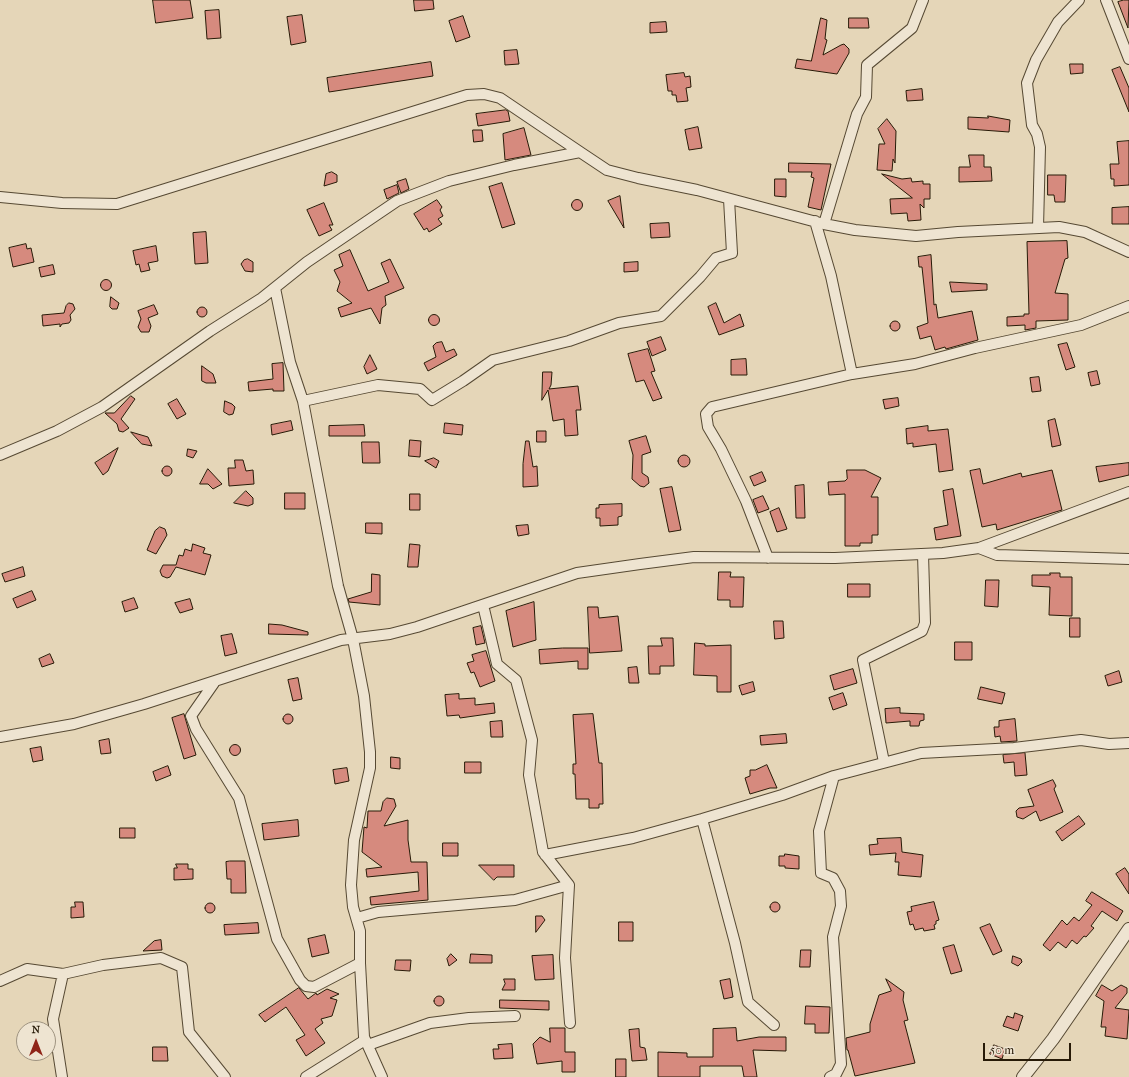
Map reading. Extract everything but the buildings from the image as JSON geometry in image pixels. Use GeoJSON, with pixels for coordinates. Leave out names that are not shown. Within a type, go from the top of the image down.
{"type":"FeatureCollection","features":[{"type":"Feature","properties":{"kind":"street"},"geometry":{"type":"LineString","coordinates":[[852,374],[819,223],[854,122],[866,97],[867,65],[912,28],[923,0]]}},
{"type":"Feature","properties":{"kind":"street"},"geometry":{"type":"LineString","coordinates":[[1038,228],[1040,146],[1037,134],[1032,125],[1027,83],[1036,60],[1058,22],[1079,0]]}},
{"type":"Feature","properties":{"kind":"street"},"geometry":{"type":"LineString","coordinates":[[1106,0],[1129,60]]}},
{"type":"Feature","properties":{"kind":"street"},"geometry":{"type":"LineString","coordinates":[[0,197],[62,203],[117,204],[467,95],[478,94],[493,95],[500,98],[607,170],[729,199],[819,223],[854,230],[916,236],[1059,227],[1085,232],[1129,252]]}},
{"type":"Feature","properties":{"kind":"street"},"geometry":{"type":"LineString","coordinates":[[0,455],[57,431],[102,407],[204,335],[275,288],[307,262],[397,201],[449,181],[514,165],[580,152]]}},
{"type":"Feature","properties":{"kind":"street"},"geometry":{"type":"LineString","coordinates":[[303,401],[378,385],[420,389],[432,400],[462,382],[493,360],[569,341],[619,323],[661,316],[700,277],[716,258],[732,253],[729,199]]}},
{"type":"Feature","properties":{"kind":"street"},"geometry":{"type":"LineString","coordinates":[[275,288],[290,362],[303,401],[338,586],[353,638],[364,696],[370,752],[370,768],[354,840],[352,856],[352,898],[360,931],[360,962],[366,1042],[382,1077]]}},
{"type":"Feature","properties":{"kind":"street"},"geometry":{"type":"LineString","coordinates":[[768,558],[746,502],[721,449],[708,427],[706,414],[712,407],[852,374],[915,364],[975,348],[1081,325],[1129,306]]}},
{"type":"Feature","properties":{"kind":"street"},"geometry":{"type":"LineString","coordinates":[[0,737],[74,724],[214,683],[340,640],[390,634],[578,573],[694,557],[768,558],[923,554],[979,548],[1129,492]]}},
{"type":"Feature","properties":{"kind":"street"},"geometry":{"type":"LineString","coordinates":[[979,548],[997,554],[1129,560]]}},
{"type":"Feature","properties":{"kind":"street"},"geometry":{"type":"LineString","coordinates":[[884,762],[863,660],[922,631],[925,623],[923,554]]}},
{"type":"Feature","properties":{"kind":"street"},"geometry":{"type":"LineString","coordinates":[[483,605],[497,664],[516,680],[532,740],[529,775],[543,852],[569,885],[565,958],[570,1023]]}},
{"type":"Feature","properties":{"kind":"street"},"geometry":{"type":"LineString","coordinates":[[214,683],[190,716],[196,729],[239,798],[278,939],[300,980],[306,986],[314,986],[360,962]]}},
{"type":"Feature","properties":{"kind":"street"},"geometry":{"type":"LineString","coordinates":[[545,855],[632,838],[782,796],[834,776],[884,762],[936,751],[1014,748],[1081,740],[1109,744],[1129,743]]}},
{"type":"Feature","properties":{"kind":"street"},"geometry":{"type":"LineString","coordinates":[[830,1077],[836,1074],[841,1064],[833,937],[841,906],[840,891],[833,878],[821,873],[818,834],[834,776]]}},
{"type":"Feature","properties":{"kind":"street"},"geometry":{"type":"LineString","coordinates":[[702,819],[735,943],[748,1002],[774,1025]]}},
{"type":"Feature","properties":{"kind":"street"},"geometry":{"type":"LineString","coordinates":[[357,918],[378,912],[515,900],[569,885]]}},
{"type":"Feature","properties":{"kind":"street"},"geometry":{"type":"LineString","coordinates":[[1023,1077],[1053,1039],[1129,929]]}},
{"type":"Feature","properties":{"kind":"street"},"geometry":{"type":"LineString","coordinates":[[0,981],[27,969],[64,974],[103,965],[161,958],[182,967],[189,1032],[225,1077]]}},
{"type":"Feature","properties":{"kind":"street"},"geometry":{"type":"LineString","coordinates":[[62,1077],[53,1019],[64,974]]}},
{"type":"Feature","properties":{"kind":"street"},"geometry":{"type":"LineString","coordinates":[[306,1077],[366,1042],[430,1024],[469,1018],[515,1016]]}}]}
